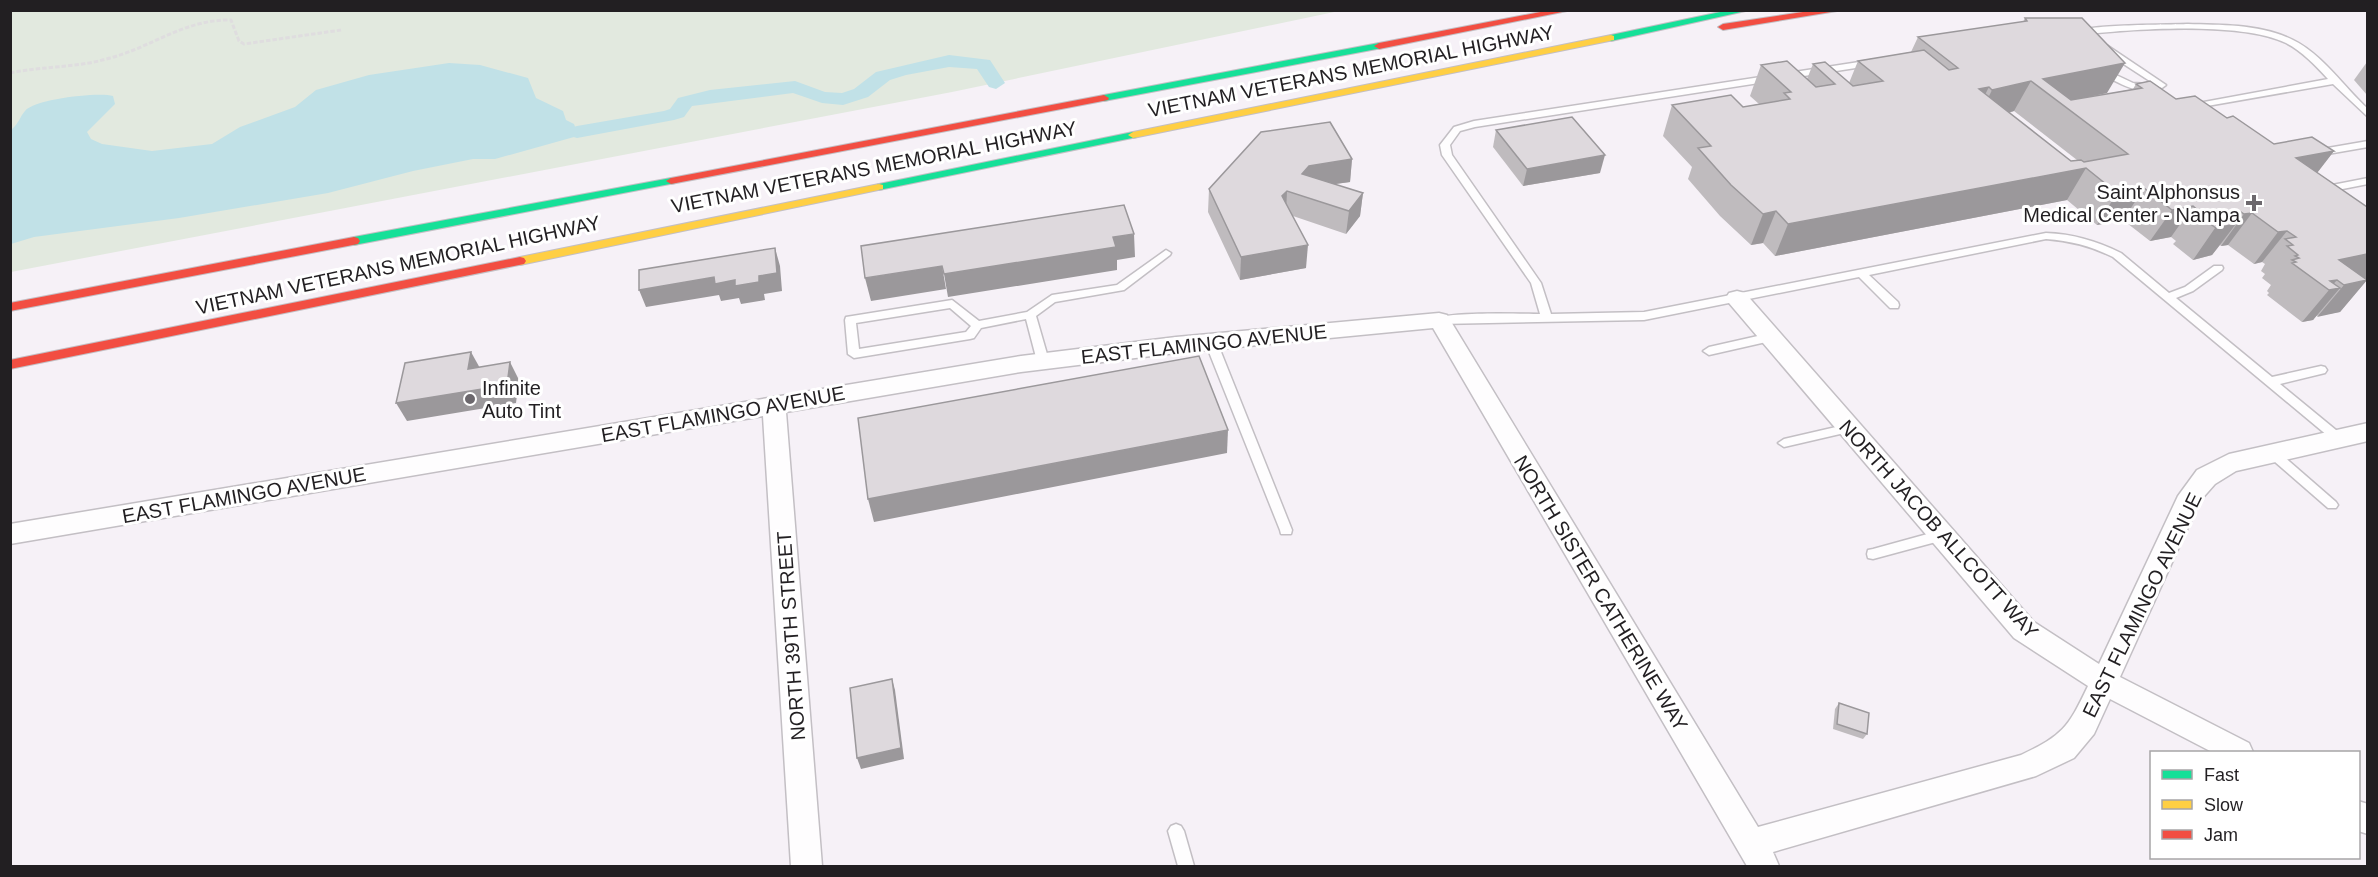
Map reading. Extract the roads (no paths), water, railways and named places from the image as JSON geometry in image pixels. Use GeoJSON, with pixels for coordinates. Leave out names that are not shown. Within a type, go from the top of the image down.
{"type":"FeatureCollection","features":[{"type":"Feature","properties":{"kind":"highway"},"geometry":{"type":"LineString","coordinates":[[1339,54],[1495,10]]}},
{"type":"Feature","properties":{"kind":"highway","name":"VIETNAM VETERANS MEMORIAL HIGHWAY"},"geometry":{"type":"LineString","coordinates":[[10,307],[1568,10]]}},
{"type":"Feature","properties":{"kind":"highway","name":"VIETNAM VETERANS MEMORIAL HIGHWAY"},"geometry":{"type":"LineString","coordinates":[[10,364],[1746,10]]}},
{"type":"Feature","properties":{"kind":"highway"},"geometry":{"type":"LineString","coordinates":[[1522,57],[1839,10]]}},
{"type":"Feature","properties":{"kind":"street","name":"NORTH JACOB ALLCOTT WAY"},"geometry":{"type":"LineString","coordinates":[[1737,298],[2024,630],[2104,682],[2235,751]]}},
{"type":"Feature","properties":{"kind":"street","name":"EAST FLAMINGO AVENUE"},"geometry":{"type":"LineString","coordinates":[[10,534],[1043,362],[1211,342],[1439,320]]}},
{"type":"Feature","properties":{"kind":"street","name":"NORTH SISTER CATHERINE WAY"},"geometry":{"type":"LineString","coordinates":[[1439,320],[1757,855]]}},
{"type":"Feature","properties":{"kind":"street","name":"NORTH 39TH STREET"},"geometry":{"type":"LineString","coordinates":[[774,406],[807,867]]}},
{"type":"Feature","properties":{"kind":"street","name":"EAST FLAMINGO AVENUE"},"geometry":{"type":"LineString","coordinates":[[1757,855],[2026,767],[2064,749],[2084,726],[2190,496],[2206,477],[2229,463],[2367,432]]}},
{"type":"Feature","properties":{"kind":"lane"},"geometry":{"type":"LineString","coordinates":[[2114,77],[2131,86],[2143,88],[2162,85],[2076,32],[2198,27],[2267,34],[2291,41],[2367,114]]}},
{"type":"Feature","properties":{"kind":"lane"},"geometry":{"type":"LineString","coordinates":[[1547,318],[1536,283],[1447,155],[1445,145],[1457,129],[1474,124],[1885,60]]}},
{"type":"Feature","properties":{"kind":"lane"},"geometry":{"type":"LineString","coordinates":[[2183,109],[2333,81]]}},
{"type":"Feature","properties":{"kind":"lane"},"geometry":{"type":"LineString","coordinates":[[2308,155],[2367,144]]}},
{"type":"Feature","properties":{"kind":"lane"},"geometry":{"type":"LineString","coordinates":[[2307,188],[2317,191],[2367,182]]}},
{"type":"Feature","properties":{"kind":"lane"},"geometry":{"type":"LineString","coordinates":[[1439,320],[1484,317],[1593,320],[1644,316],[2046,236],[2071,237],[2095,243],[2117,255],[2338,438]]}},
{"type":"Feature","properties":{"kind":"lane"},"geometry":{"type":"LineString","coordinates":[[977,325],[952,304],[850,320],[854,354],[970,335],[977,325],[1030,315],[1052,299],[1120,288],[1166,253]]}},
{"type":"Feature","properties":{"kind":"lane"},"geometry":{"type":"LineString","coordinates":[[2168,297],[2189,289],[2218,268]]}},
{"type":"Feature","properties":{"kind":"lane"},"geometry":{"type":"LineString","coordinates":[[1860,272],[1894,305]]}},
{"type":"Feature","properties":{"kind":"lane"},"geometry":{"type":"LineString","coordinates":[[1030,315],[1043,362]]}},
{"type":"Feature","properties":{"kind":"lane"},"geometry":{"type":"LineString","coordinates":[[1709,351],[1771,337]]}},
{"type":"Feature","properties":{"kind":"lane"},"geometry":{"type":"LineString","coordinates":[[1211,342],[1286,530]]}},
{"type":"Feature","properties":{"kind":"lane"},"geometry":{"type":"LineString","coordinates":[[2270,382],[2321,370]]}},
{"type":"Feature","properties":{"kind":"lane"},"geometry":{"type":"LineString","coordinates":[[1784,443],[1849,428]]}},
{"type":"Feature","properties":{"kind":"lane"},"geometry":{"type":"LineString","coordinates":[[2271,452],[2332,505]]}},
{"type":"Feature","properties":{"kind":"lane"},"geometry":{"type":"LineString","coordinates":[[1873,554],[1942,535]]}},
{"type":"Feature","properties":{"kind":"lane"},"geometry":{"type":"LineString","coordinates":[[1176,831],[1186,867]]}},
{"type":"Feature","properties":{"kind":"water"},"geometry":{"type":"Polygon","coordinates":[[[449,63],[480,65],[528,78],[536,98],[563,111],[566,120],[574,124],[577,132],[574,137],[495,159],[473,159],[413,171],[328,193],[179,218],[34,237],[11,244],[11,130],[25,111],[31,107],[67,98],[94,95],[113,96],[115,104],[87,132],[91,139],[102,144],[152,151],[212,144],[240,127],[295,107],[316,90],[369,75],[449,63]]]}},
{"type":"Feature","properties":{"kind":"waterway"},"geometry":{"type":"LineString","coordinates":[[577,132],[667,116],[677,113],[685,102],[710,96],[795,87],[822,97],[843,99],[861,93],[883,76],[949,61],[983,64],[996,83]]}},
{"type":"Feature","properties":{"kind":"place","name":"Saint Alphonsus Medical Center - Nampa"},"geometry":{"type":"Point","coordinates":[2254,203]}},
{"type":"Feature","properties":{"kind":"place","name":"Infinite Auto Tint"},"geometry":{"type":"Point","coordinates":[470,399]}}]}
